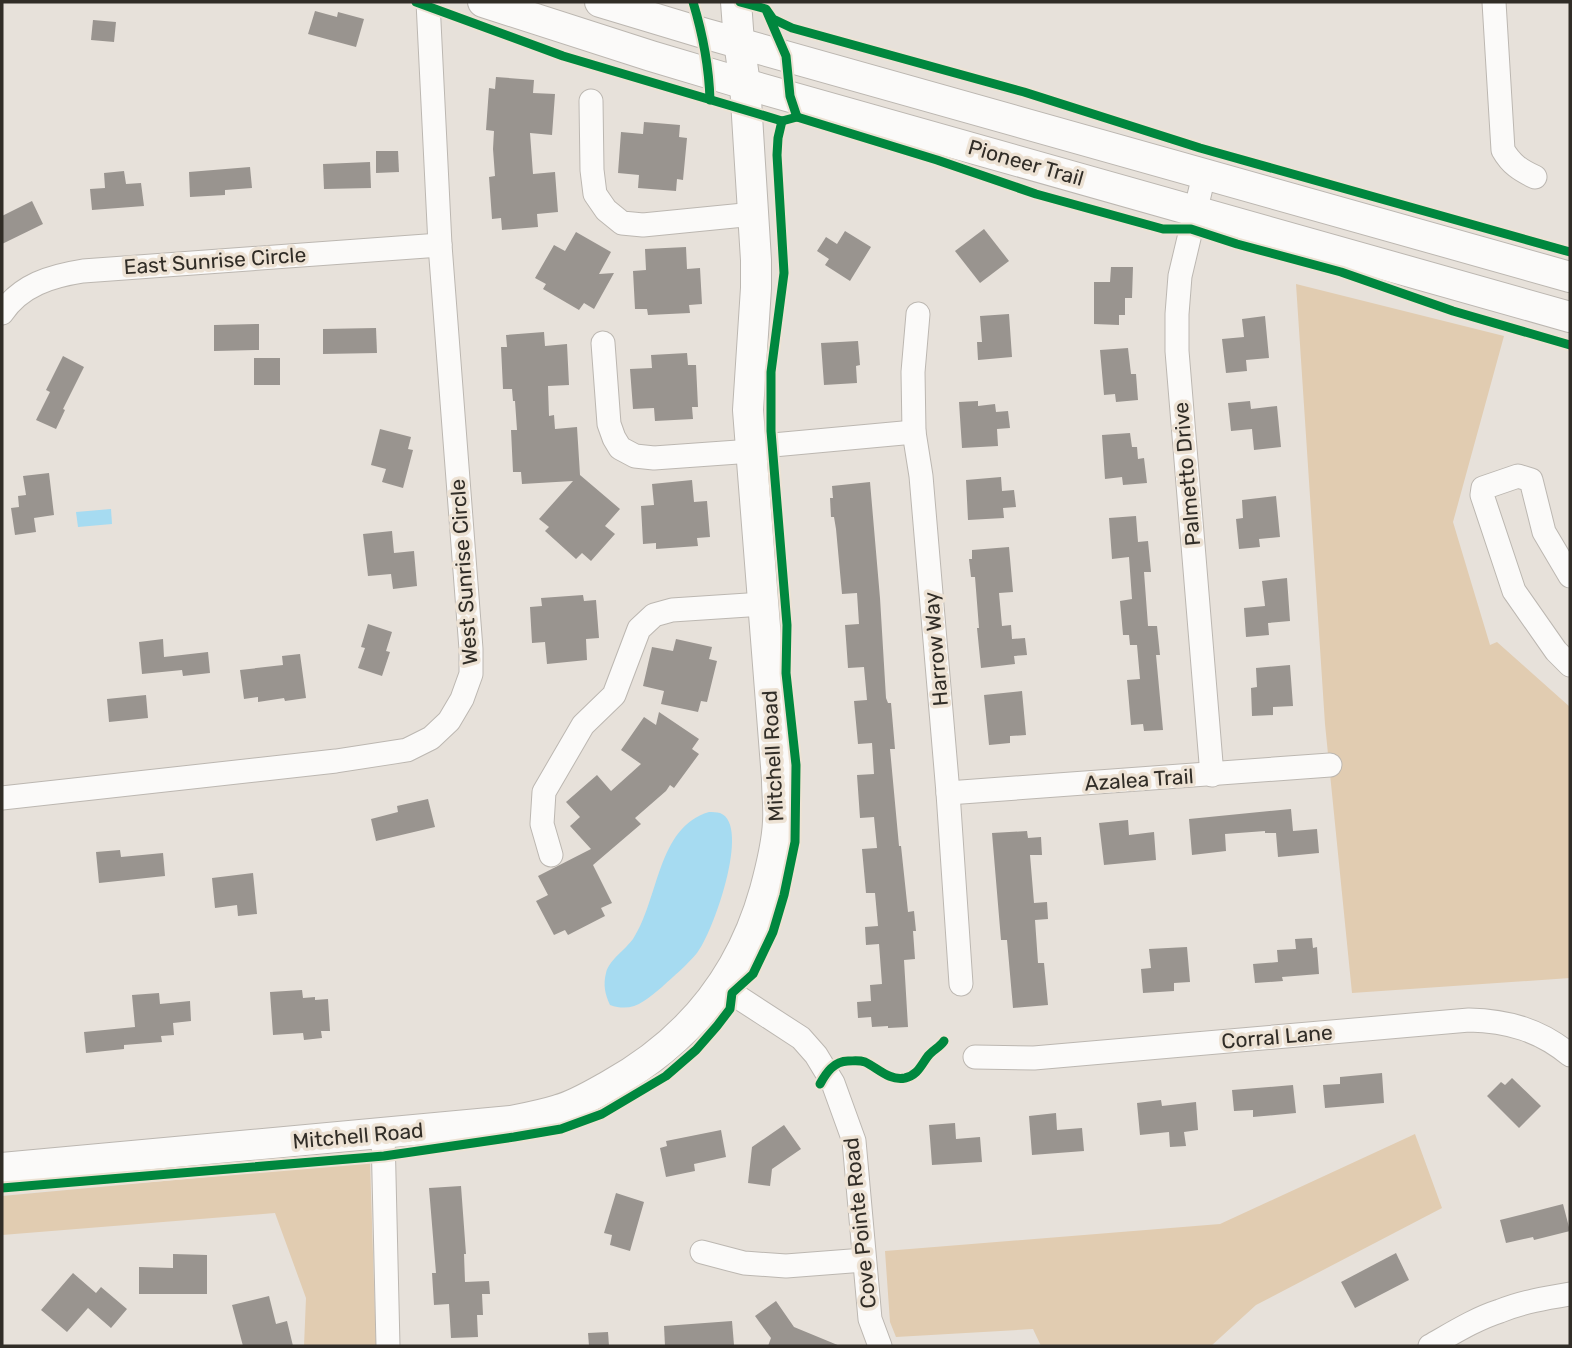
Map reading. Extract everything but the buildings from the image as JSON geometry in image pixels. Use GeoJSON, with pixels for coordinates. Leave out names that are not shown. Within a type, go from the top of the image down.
{"type":"FeatureCollection","features":[{"type":"Feature","properties":{"kind":"main road","name":"Pioneer Trail"},"geometry":{"type":"LineString","coordinates":[[484,2],[745,84],[1570,317]]}},
{"type":"Feature","properties":{"kind":"main road","name":"Pioneer Trail"},"geometry":{"type":"LineString","coordinates":[[600,2],[1570,277]]}},
{"type":"Feature","properties":{"kind":"main road","name":"Mitchell Road"},"geometry":{"type":"LineString","coordinates":[[2,1168],[511,1121],[560,1110],[631,1073],[671,1043],[703,1010],[721,986],[757,918],[771,867],[778,822],[777,779],[748,410],[756,288],[754,214],[736,2]]}},
{"type":"Feature","properties":{"kind":"street","name":"West Sunrise Circle"},"geometry":{"type":"LineString","coordinates":[[2,798],[322,763],[407,750],[430,738],[449,721],[462,699],[471,674],[471,649],[440,246],[428,2]]}},
{"type":"Feature","properties":{"kind":"street"},"geometry":{"type":"LineString","coordinates":[[1494,2],[1503,150],[1519,170],[1535,177]]}},
{"type":"Feature","properties":{"kind":"street"},"geometry":{"type":"LineString","coordinates":[[591,101],[595,194],[606,210],[622,223],[643,225],[754,214]]}},
{"type":"Feature","properties":{"kind":"street","name":"Palmetto Drive"},"geometry":{"type":"LineString","coordinates":[[1204,175],[1180,276],[1177,351],[1212,775]]}},
{"type":"Feature","properties":{"kind":"street","name":"East Sunrise Circle"},"geometry":{"type":"LineString","coordinates":[[2,313],[7,305],[28,287],[55,276],[83,271],[440,246]]}},
{"type":"Feature","properties":{"kind":"street","name":"Harrow Way"},"geometry":{"type":"LineString","coordinates":[[918,314],[914,432],[921,476],[948,793],[961,984]]}},
{"type":"Feature","properties":{"kind":"street"},"geometry":{"type":"LineString","coordinates":[[603,343],[609,424],[620,448],[635,456],[654,458],[752,451],[773,445],[914,432]]}},
{"type":"Feature","properties":{"kind":"street"},"geometry":{"type":"LineString","coordinates":[[1570,576],[1544,532],[1531,480],[1518,476],[1483,488],[1482,495],[1514,591],[1556,651],[1570,665]]}},
{"type":"Feature","properties":{"kind":"street"},"geometry":{"type":"LineString","coordinates":[[551,855],[542,824],[544,792],[583,725],[614,695],[639,629],[654,615],[672,610],[762,604]]}},
{"type":"Feature","properties":{"kind":"street","name":"Azalea Trail"},"geometry":{"type":"LineString","coordinates":[[948,793],[1330,765]]}},
{"type":"Feature","properties":{"kind":"street","name":"Cove Pointe Road"},"geometry":{"type":"LineString","coordinates":[[721,986],[801,1038],[834,1083],[854,1141],[870,1319],[880,1346]]}},
{"type":"Feature","properties":{"kind":"street","name":"Corral Lane"},"geometry":{"type":"LineString","coordinates":[[975,1057],[1034,1058],[1469,1020],[1492,1020],[1519,1026],[1570,1055]]}},
{"type":"Feature","properties":{"kind":"street"},"geometry":{"type":"LineString","coordinates":[[383,1134],[388,1346]]}},
{"type":"Feature","properties":{"kind":"street"},"geometry":{"type":"LineString","coordinates":[[702,1252],[744,1263],[786,1266],[864,1260]]}},
{"type":"Feature","properties":{"kind":"street"},"geometry":{"type":"LineString","coordinates":[[1430,1346],[1499,1311],[1539,1299],[1570,1294]]}},
{"type":"Feature","properties":{"kind":"shaded area"},"geometry":{"type":"Polygon","coordinates":[[[1296,284],[1504,336],[1453,522],[1490,645],[1497,642],[1570,707],[1570,978],[1352,993],[1325,724],[1296,284]]]}},
{"type":"Feature","properties":{"kind":"shaded area"},"geometry":{"type":"Polygon","coordinates":[[[1415,1134],[1442,1208],[1256,1305],[1211,1346],[1041,1346],[1033,1329],[896,1337],[890,1322],[885,1251],[1220,1224],[1415,1134]]]}},
{"type":"Feature","properties":{"kind":"shaded area"},"geometry":{"type":"Polygon","coordinates":[[[370,1162],[376,1346],[304,1346],[306,1298],[275,1213],[2,1235],[2,1196],[370,1162]]]}},
{"type":"Feature","properties":{"kind":"water"},"geometry":{"type":"Polygon","coordinates":[[[111,509],[112,524],[78,527],[76,512],[111,509]]]}},
{"type":"Feature","properties":{"kind":"water"},"geometry":{"type":"Polygon","coordinates":[[[709,812],[720,813],[729,822],[732,837],[726,881],[704,942],[685,966],[644,1001],[625,1008],[610,1005],[605,985],[608,968],[633,939],[642,923],[669,848],[692,820],[709,812]]]}},
{"type":"Feature","properties":{"kind":"cycle path"},"geometry":{"type":"LineString","coordinates":[[416,2],[563,56],[782,121],[797,117],[1036,194],[1163,229],[1191,229],[1341,272],[1453,311],[1570,345]]}},
{"type":"Feature","properties":{"kind":"cycle path"},"geometry":{"type":"LineString","coordinates":[[693,2],[705,51],[710,100]]}},
{"type":"Feature","properties":{"kind":"cycle path"},"geometry":{"type":"LineString","coordinates":[[740,2],[766,9],[773,19],[792,28],[1024,92],[1200,148],[1570,252]]}},
{"type":"Feature","properties":{"kind":"cycle path"},"geometry":{"type":"LineString","coordinates":[[767,12],[786,56],[790,96],[797,117]]}},
{"type":"Feature","properties":{"kind":"cycle path"},"geometry":{"type":"LineString","coordinates":[[2,1188],[384,1156],[561,1129],[602,1114],[666,1076],[696,1050],[730,1009],[732,993],[753,974],[773,932],[795,842],[796,765],[786,673],[787,625],[771,431],[771,372],[784,273],[777,155],[782,121]]}},
{"type":"Feature","properties":{"kind":"cycle path"},"geometry":{"type":"LineString","coordinates":[[820,1084],[835,1065],[848,1061],[865,1062],[894,1078],[909,1077],[944,1041]]}}]}
